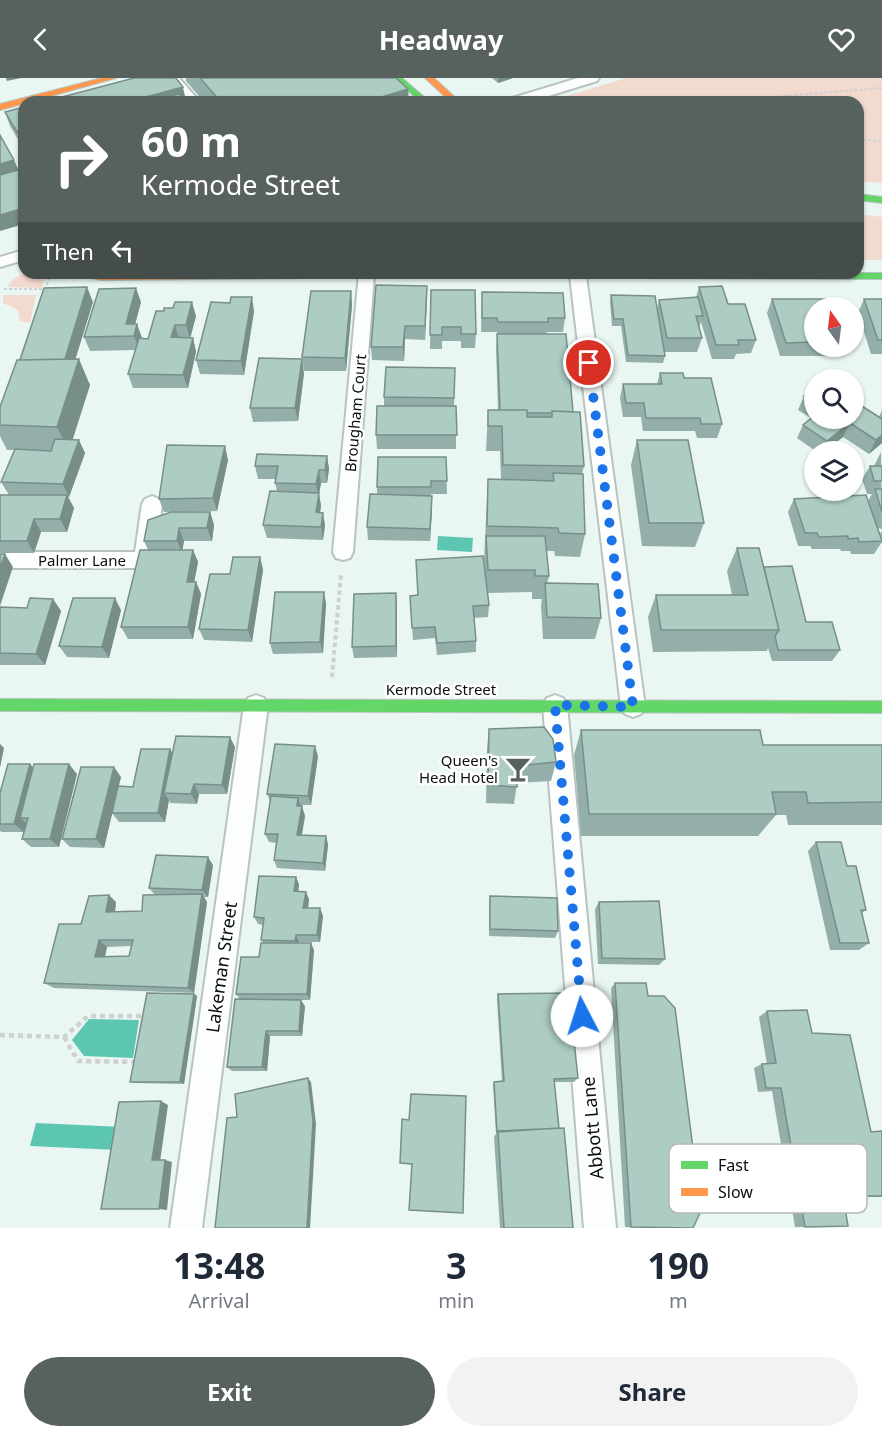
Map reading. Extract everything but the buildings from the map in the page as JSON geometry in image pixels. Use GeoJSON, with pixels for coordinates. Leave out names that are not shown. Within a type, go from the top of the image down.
{"type":"FeatureCollection","features":[{"type":"Feature","properties":{"kind":"street"},"geometry":{"type":"LineString","coordinates":[[40,96],[112,78]]}},
{"type":"Feature","properties":{"kind":"street"},"geometry":{"type":"LineString","coordinates":[[172,78],[188,96]]}},
{"type":"Feature","properties":{"kind":"street"},"geometry":{"type":"LineString","coordinates":[[397,78],[419,96]]}},
{"type":"Feature","properties":{"kind":"street"},"geometry":{"type":"LineString","coordinates":[[429,78],[449,96]]}},
{"type":"Feature","properties":{"kind":"street"},"geometry":{"type":"LineString","coordinates":[[534,96],[592,78]]}},
{"type":"Feature","properties":{"kind":"street"},"geometry":{"type":"LineString","coordinates":[[0,106],[18,102]]}},
{"type":"Feature","properties":{"kind":"street"},"geometry":{"type":"LineString","coordinates":[[864,198],[882,200]]}},
{"type":"Feature","properties":{"kind":"street"},"geometry":{"type":"LineString","coordinates":[[0,262],[18,257]]}},
{"type":"Feature","properties":{"kind":"street"},"geometry":{"type":"LineString","coordinates":[[864,276],[882,276]]}},
{"type":"Feature","properties":{"kind":"street","name":"Brougham Court"},"geometry":{"type":"LineString","coordinates":[[343,552],[366,279]]}},
{"type":"Feature","properties":{"kind":"street"},"geometry":{"type":"LineString","coordinates":[[578,279],[633,707]]}},
{"type":"Feature","properties":{"kind":"street","name":"Palmer Lane"},"geometry":{"type":"LineString","coordinates":[[0,560],[144,560],[152,504]]}},
{"type":"Feature","properties":{"kind":"street","name":"Kermode Street"},"geometry":{"type":"LineString","coordinates":[[0,705],[882,707]]}},
{"type":"Feature","properties":{"kind":"street","name":"Lakeman Street"},"geometry":{"type":"LineString","coordinates":[[186,1228],[256,705]]}},
{"type":"Feature","properties":{"kind":"street","name":"Abbott Lane"},"geometry":{"type":"LineString","coordinates":[[555,705],[600,1228]]}},
{"type":"Feature","properties":{"kind":"path"},"geometry":{"type":"LineString","coordinates":[[784,96],[882,88]]}},
{"type":"Feature","properties":{"kind":"path"},"geometry":{"type":"LineString","coordinates":[[864,140],[882,142]]}},
{"type":"Feature","properties":{"kind":"path"},"geometry":{"type":"LineString","coordinates":[[41,299],[49,279]]}},
{"type":"Feature","properties":{"kind":"path"},"geometry":{"type":"LineString","coordinates":[[17,364],[34,320]]}},
{"type":"Feature","properties":{"kind":"path"},"geometry":{"type":"LineString","coordinates":[[330,705],[343,552]]}},
{"type":"Feature","properties":{"kind":"path"},"geometry":{"type":"LineString","coordinates":[[0,1035],[64,1037],[88,1016],[147,1016]]}},
{"type":"Feature","properties":{"kind":"path"},"geometry":{"type":"LineString","coordinates":[[64,1037],[78,1060],[138,1062]]}},
{"type":"Feature","properties":{"kind":"shaded area"},"geometry":{"type":"Polygon","coordinates":[[[626,78],[882,78],[882,183],[864,182],[864,96],[567,96],[626,78]]]}},
{"type":"Feature","properties":{"kind":"shaded area"},"geometry":{"type":"Polygon","coordinates":[[[864,215],[882,217],[882,260],[864,260],[864,215]]]}},
{"type":"Feature","properties":{"kind":"shaded area"},"geometry":{"type":"Polygon","coordinates":[[[18,276],[18,279],[44,279],[42,288],[7,287],[18,276]]]}},
{"type":"Feature","properties":{"kind":"shaded area"},"geometry":{"type":"Polygon","coordinates":[[[3,295],[36,295],[30,323],[20,321],[18,310],[3,303],[3,295]]]}},
{"type":"Feature","properties":{"kind":"shaded area"},"geometry":{"type":"Polygon","coordinates":[[[438,536],[473,538],[472,552],[437,550],[438,536]]]}},
{"type":"Feature","properties":{"kind":"shaded area"},"geometry":{"type":"Polygon","coordinates":[[[89,1019],[139,1020],[133,1058],[84,1056],[72,1040],[89,1019]]]}},
{"type":"Feature","properties":{"kind":"shaded area"},"geometry":{"type":"Polygon","coordinates":[[[36,1123],[123,1127],[118,1150],[30,1146],[36,1123]]]}},
{"type":"Feature","properties":{"kind":"traffic: fast"},"geometry":{"type":"LineString","coordinates":[[397,78],[419,96]]}},
{"type":"Feature","properties":{"kind":"traffic: fast"},"geometry":{"type":"LineString","coordinates":[[864,198],[882,200]]}},
{"type":"Feature","properties":{"kind":"traffic: fast"},"geometry":{"type":"LineString","coordinates":[[864,276],[882,276]]}},
{"type":"Feature","properties":{"kind":"traffic: fast"},"geometry":{"type":"LineString","coordinates":[[0,705],[882,707]]}},
{"type":"Feature","properties":{"kind":"traffic: slow"},"geometry":{"type":"LineString","coordinates":[[42,96],[112,78]]}},
{"type":"Feature","properties":{"kind":"traffic: slow"},"geometry":{"type":"LineString","coordinates":[[429,78],[449,96]]}},
{"type":"Feature","properties":{"kind":"traffic: slow"},"geometry":{"type":"LineString","coordinates":[[0,107],[18,102]]}},
{"type":"Feature","properties":{"kind":"place","name":"Queen's Head Hotel"},"geometry":{"type":"Point","coordinates":[518,769]}},
{"type":"Feature","properties":{"kind":"route"},"geometry":{"type":"LineString","coordinates":[[582,1016],[555,705],[633,707],[589,363]]}}]}
